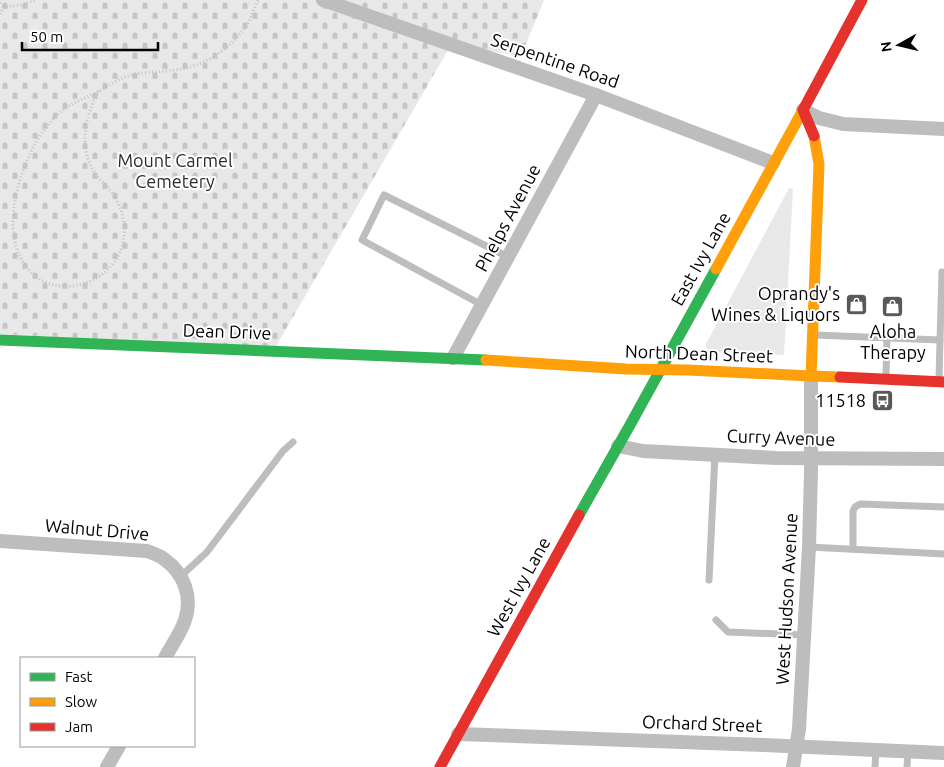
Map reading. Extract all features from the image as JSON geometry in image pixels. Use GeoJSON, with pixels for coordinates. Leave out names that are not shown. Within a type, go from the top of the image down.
{"type":"FeatureCollection","features":[{"type":"Feature","properties":{"kind":"street","name":"Serpentine Road"},"geometry":{"type":"LineString","coordinates":[[323,0],[596,95],[773,163]]}},
{"type":"Feature","properties":{"kind":"street","name":"East Ivy Lane"},"geometry":{"type":"LineString","coordinates":[[630,425],[862,0]]}},
{"type":"Feature","properties":{"kind":"street","name":"Phelps Avenue"},"geometry":{"type":"LineString","coordinates":[[453,358],[596,95]]}},
{"type":"Feature","properties":{"kind":"street"},"geometry":{"type":"LineString","coordinates":[[803,110],[819,118],[843,124],[944,129]]}},
{"type":"Feature","properties":{"kind":"street"},"geometry":{"type":"LineString","coordinates":[[803,110],[814,136],[819,164],[811,376]]}},
{"type":"Feature","properties":{"kind":"street","name":"Dean Drive"},"geometry":{"type":"LineString","coordinates":[[0,340],[453,358]]}},
{"type":"Feature","properties":{"kind":"street","name":"North Dean Street"},"geometry":{"type":"LineString","coordinates":[[453,358],[626,369],[941,382]]}},
{"type":"Feature","properties":{"kind":"street","name":"West Hudson Avenue"},"geometry":{"type":"LineString","coordinates":[[793,767],[799,729],[809,547],[811,376]]}},
{"type":"Feature","properties":{"kind":"street","name":"West Ivy Lane"},"geometry":{"type":"LineString","coordinates":[[440,767],[630,425]]}},
{"type":"Feature","properties":{"kind":"street","name":"Curry Avenue"},"geometry":{"type":"LineString","coordinates":[[618,446],[643,451],[811,458],[944,459]]}},
{"type":"Feature","properties":{"kind":"street","name":"Walnut Drive"},"geometry":{"type":"LineString","coordinates":[[0,542],[147,551],[163,557],[181,576]]}},
{"type":"Feature","properties":{"kind":"street"},"geometry":{"type":"LineString","coordinates":[[166,657],[185,621],[188,605],[187,591],[181,576]]}},
{"type":"Feature","properties":{"kind":"street","name":"Orchard Street"},"geometry":{"type":"LineString","coordinates":[[458,734],[944,753]]}},
{"type":"Feature","properties":{"kind":"street"},"geometry":{"type":"LineString","coordinates":[[107,767],[118,747]]}},
{"type":"Feature","properties":{"kind":"lane"},"geometry":{"type":"LineString","coordinates":[[482,305],[362,240],[384,195],[508,257]]}},
{"type":"Feature","properties":{"kind":"lane"},"geometry":{"type":"LineString","coordinates":[[941,382],[942,272]]}},
{"type":"Feature","properties":{"kind":"lane"},"geometry":{"type":"LineString","coordinates":[[812,335],[940,340]]}},
{"type":"Feature","properties":{"kind":"lane"},"geometry":{"type":"LineString","coordinates":[[886,379],[887,338]]}},
{"type":"Feature","properties":{"kind":"lane"},"geometry":{"type":"LineString","coordinates":[[181,576],[207,552],[283,451],[293,442]]}},
{"type":"Feature","properties":{"kind":"lane"},"geometry":{"type":"LineString","coordinates":[[709,580],[715,454]]}},
{"type":"Feature","properties":{"kind":"lane"},"geometry":{"type":"LineString","coordinates":[[853,550],[853,511],[860,504],[944,507]]}},
{"type":"Feature","properties":{"kind":"lane"},"geometry":{"type":"LineString","coordinates":[[809,547],[944,554]]}},
{"type":"Feature","properties":{"kind":"lane"},"geometry":{"type":"LineString","coordinates":[[716,620],[728,632],[804,635]]}},
{"type":"Feature","properties":{"kind":"lane"},"geometry":{"type":"LineString","coordinates":[[875,767],[876,750]]}},
{"type":"Feature","properties":{"kind":"lane"},"geometry":{"type":"LineString","coordinates":[[907,767],[908,752]]}},
{"type":"Feature","properties":{"kind":"path"},"geometry":{"type":"LineString","coordinates":[[4,7],[21,5],[34,0]]}},
{"type":"Feature","properties":{"kind":"path"},"geometry":{"type":"LineString","coordinates":[[99,91],[93,102],[86,124],[85,148],[88,161],[97,176],[116,198],[121,209],[125,232],[123,243],[113,264],[94,280],[73,286],[52,284],[42,280],[26,267],[13,238],[12,217],[18,183],[24,166],[43,132],[66,108],[119,79],[130,75],[187,68],[211,58],[232,42],[241,32],[249,21],[258,0]]}},
{"type":"Feature","properties":{"kind":"path"},"geometry":{"type":"LineString","coordinates":[[0,3],[4,7]]}},
{"type":"Feature","properties":{"kind":"path"},"geometry":{"type":"LineString","coordinates":[[0,14],[4,7]]}},
{"type":"Feature","properties":{"kind":"green space","name":"Mount Carmel Cemetery"},"geometry":{"type":"Polygon","coordinates":[[[0,0],[544,0],[521,56],[451,45],[275,348],[0,334],[0,0]]]}},
{"type":"Feature","properties":{"kind":"green space"},"geometry":{"type":"Polygon","coordinates":[[[789,188],[793,189],[784,355],[711,352],[705,346],[789,188]]]}},
{"type":"Feature","properties":{"kind":"traffic: fast"},"geometry":{"type":"LineString","coordinates":[[579,515],[716,269]]}},
{"type":"Feature","properties":{"kind":"traffic: fast"},"geometry":{"type":"LineString","coordinates":[[0,340],[486,360]]}},
{"type":"Feature","properties":{"kind":"traffic: slow"},"geometry":{"type":"LineString","coordinates":[[716,269],[803,110]]}},
{"type":"Feature","properties":{"kind":"traffic: slow"},"geometry":{"type":"LineString","coordinates":[[814,136],[819,164],[811,376],[840,377]]}},
{"type":"Feature","properties":{"kind":"traffic: slow"},"geometry":{"type":"LineString","coordinates":[[486,360],[626,369],[811,376]]}},
{"type":"Feature","properties":{"kind":"traffic: jam"},"geometry":{"type":"LineString","coordinates":[[814,136],[803,110],[862,0]]}},
{"type":"Feature","properties":{"kind":"traffic: jam"},"geometry":{"type":"LineString","coordinates":[[840,377],[944,382]]}},
{"type":"Feature","properties":{"kind":"traffic: jam"},"geometry":{"type":"LineString","coordinates":[[440,767],[579,515]]}},
{"type":"Feature","properties":{"kind":"place","name":"Oprandy's Wines & Liquors"},"geometry":{"type":"Point","coordinates":[856,304]}},
{"type":"Feature","properties":{"kind":"place","name":"Aloha Therapy"},"geometry":{"type":"Point","coordinates":[893,307]}},
{"type":"Feature","properties":{"kind":"place","name":"11518"},"geometry":{"type":"Point","coordinates":[882,401]}}]}
